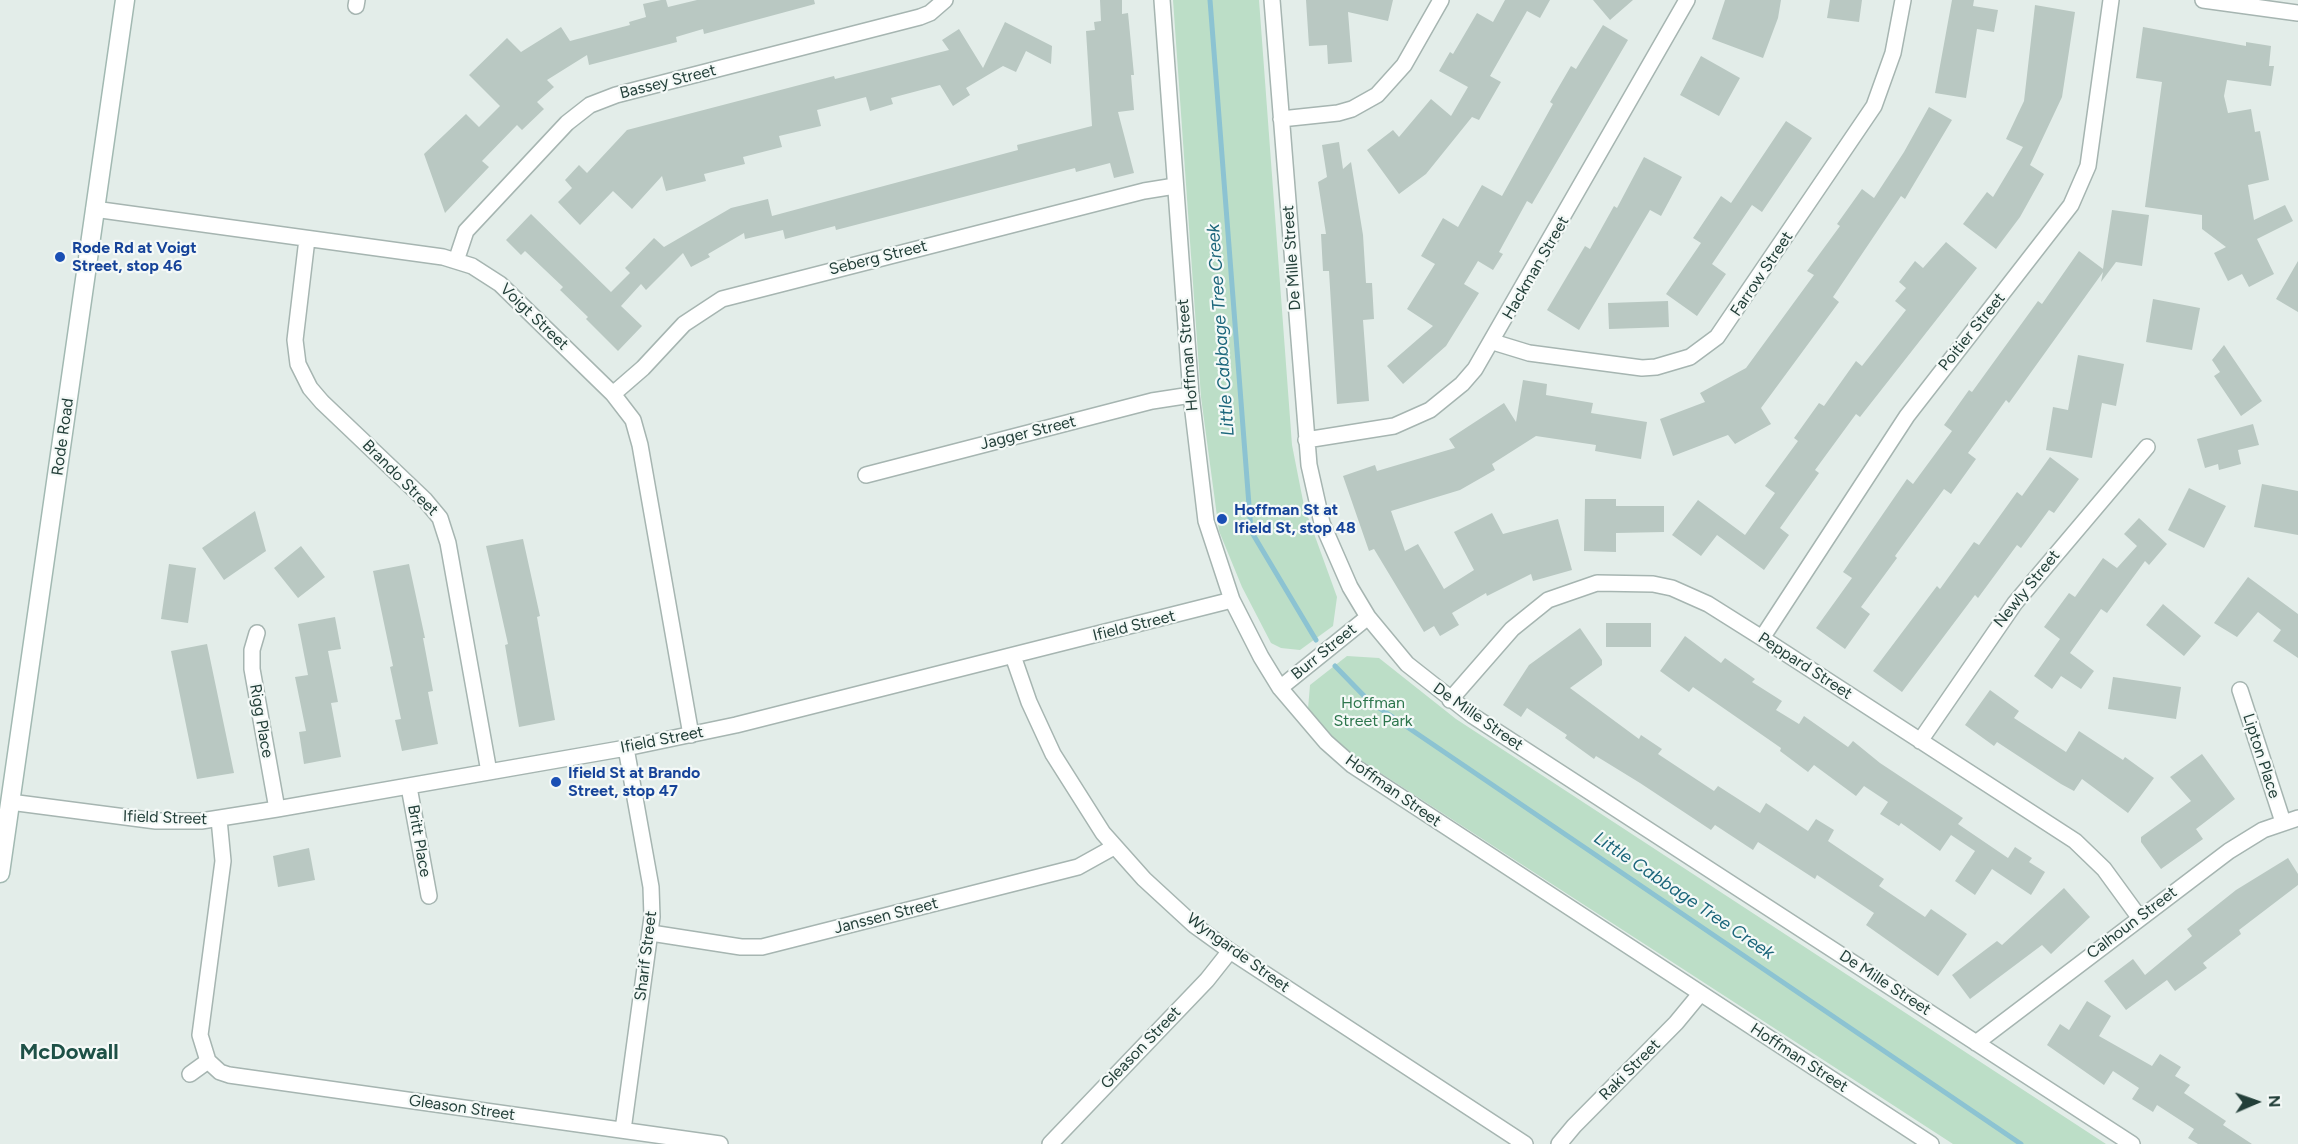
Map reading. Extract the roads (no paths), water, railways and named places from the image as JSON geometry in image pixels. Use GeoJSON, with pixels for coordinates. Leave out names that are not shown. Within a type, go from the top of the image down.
{"type":"FeatureCollection","features":[{"type":"Feature","properties":{"kind":"main road","name":"Rode Road"},"geometry":{"type":"LineString","coordinates":[[0,873],[125,0]]}},
{"type":"Feature","properties":{"kind":"street","name":"Bassey Street"},"geometry":{"type":"LineString","coordinates":[[456,261],[466,231],[567,123],[590,105],[616,95],[920,16],[930,13],[945,0]]}},
{"type":"Feature","properties":{"kind":"street","name":"Hoffman Street"},"geometry":{"type":"LineString","coordinates":[[1162,0],[1191,394],[1206,521],[1232,600],[1261,657],[1280,688],[1326,742],[1352,765],[1931,1144]]}},
{"type":"Feature","properties":{"kind":"street","name":"De Mille Street"},"geometry":{"type":"LineString","coordinates":[[1272,0],[1306,440],[1313,491],[1322,523],[1350,587],[1368,617],[1407,664],[1450,700],[2132,1144]]}},
{"type":"Feature","properties":{"kind":"street"},"geometry":{"type":"LineString","coordinates":[[1281,119],[1338,113],[1353,109],[1377,95],[1400,71],[1441,0]]}},
{"type":"Feature","properties":{"kind":"street","name":"Hackman Street"},"geometry":{"type":"LineString","coordinates":[[1306,440],[1394,426],[1430,410],[1462,384],[1493,342],[1687,0]]}},
{"type":"Feature","properties":{"kind":"street","name":"Farrow Street"},"geometry":{"type":"LineString","coordinates":[[1493,342],[1529,353],[1642,368],[1656,367],[1690,357],[1717,337],[1874,106],[1893,54],[1902,0]]}},
{"type":"Feature","properties":{"kind":"street","name":"Poitier Street"},"geometry":{"type":"LineString","coordinates":[[1762,638],[1907,416],[2071,205],[2088,166],[2111,0]]}},
{"type":"Feature","properties":{"kind":"street"},"geometry":{"type":"LineString","coordinates":[[2204,0],[2298,13]]}},
{"type":"Feature","properties":{"kind":"street","name":"Seberg Street"},"geometry":{"type":"LineString","coordinates":[[613,394],[643,368],[684,324],[722,299],[1133,194],[1175,186]]}},
{"type":"Feature","properties":{"kind":"street","name":"Voigt Street"},"geometry":{"type":"LineString","coordinates":[[94,210],[456,261],[485,272],[500,285],[613,394],[633,420],[639,438],[691,735]]}},
{"type":"Feature","properties":{"kind":"street","name":"Brando Street"},"geometry":{"type":"LineString","coordinates":[[307,239],[295,340],[298,364],[310,388],[322,402],[425,500],[440,519],[448,543],[489,772]]}},
{"type":"Feature","properties":{"kind":"street","name":"Jagger Street"},"geometry":{"type":"LineString","coordinates":[[866,475],[1152,401],[1191,394]]}},
{"type":"Feature","properties":{"kind":"street","name":"Newly Street"},"geometry":{"type":"LineString","coordinates":[[1920,741],[2015,603],[2147,447]]}},
{"type":"Feature","properties":{"kind":"street","name":"Peppard Street"},"geometry":{"type":"LineString","coordinates":[[1450,700],[1512,629],[1532,611],[1563,593],[1589,585],[1616,582],[1672,588],[1708,604],[2075,841],[2104,869],[2139,917]]}},
{"type":"Feature","properties":{"kind":"street","name":"Ifield Street"},"geometry":{"type":"LineString","coordinates":[[10,802],[156,820],[219,819],[691,735],[1232,600]]}},
{"type":"Feature","properties":{"kind":"street","name":"Burr Street"},"geometry":{"type":"LineString","coordinates":[[1280,688],[1368,617]]}},
{"type":"Feature","properties":{"kind":"street","name":"Rigg Place"},"geometry":{"type":"LineString","coordinates":[[257,633],[252,650],[252,669],[277,809]]}},
{"type":"Feature","properties":{"kind":"street","name":"Wyngarde Street"},"geometry":{"type":"LineString","coordinates":[[1012,656],[1029,702],[1053,754],[1114,846],[1194,925],[1230,951],[1525,1144]]}},
{"type":"Feature","properties":{"kind":"street","name":"Lipton Place"},"geometry":{"type":"LineString","coordinates":[[2240,690],[2283,822]]}},
{"type":"Feature","properties":{"kind":"street","name":"Sharif Street"},"geometry":{"type":"LineString","coordinates":[[623,1130],[651,933],[651,887],[626,748]]}},
{"type":"Feature","properties":{"kind":"street","name":"Britt Place"},"geometry":{"type":"LineString","coordinates":[[409,786],[429,896]]}},
{"type":"Feature","properties":{"kind":"street","name":"Calhoun Street"},"geometry":{"type":"LineString","coordinates":[[1976,1043],[2139,917],[2229,851],[2263,830],[2298,818]]}},
{"type":"Feature","properties":{"kind":"street"},"geometry":{"type":"LineString","coordinates":[[190,1074],[208,1061],[200,1035],[223,861],[219,819]]}},
{"type":"Feature","properties":{"kind":"street","name":"Janssen Street"},"geometry":{"type":"LineString","coordinates":[[651,933],[741,947],[762,947],[1078,867],[1114,846]]}},
{"type":"Feature","properties":{"kind":"street","name":"Gleason Street"},"geometry":{"type":"LineString","coordinates":[[1050,1144],[1206,980],[1230,951]]}},
{"type":"Feature","properties":{"kind":"street","name":"Raki Street"},"geometry":{"type":"LineString","coordinates":[[1559,1144],[1676,1023],[1700,994]]}},
{"type":"Feature","properties":{"kind":"street","name":"Gleason Street"},"geometry":{"type":"LineString","coordinates":[[208,1061],[220,1072],[229,1075],[720,1144]]}},
{"type":"Feature","properties":{"kind":"waterway","name":"Little Cabbage Tree Creek"},"geometry":{"type":"LineString","coordinates":[[1210,0],[1251,531],[1316,640]]}},
{"type":"Feature","properties":{"kind":"waterway","name":"Little Cabbage Tree Creek"},"geometry":{"type":"LineString","coordinates":[[1335,666],[1369,701],[2021,1144]]}},
{"type":"Feature","properties":{"kind":"place","name":"Rode Rd at Voigt Street, stop 46"},"geometry":{"type":"Point","coordinates":[60,257]}},
{"type":"Feature","properties":{"kind":"place","name":"Hoffman St at Ifield St, stop 48"},"geometry":{"type":"Point","coordinates":[1222,519]}},
{"type":"Feature","properties":{"kind":"place","name":"Ifield St at Brando Street, stop 47"},"geometry":{"type":"Point","coordinates":[556,782]}},
{"type":"Feature","properties":{"kind":"district","name":"McDowall"},"geometry":{"type":"Point","coordinates":[69,1053]}},
{"type":"Feature","properties":{"kind":"park label","name":"Hoffman Street Park"},"geometry":{"type":"Point","coordinates":[1373,712]}}]}
